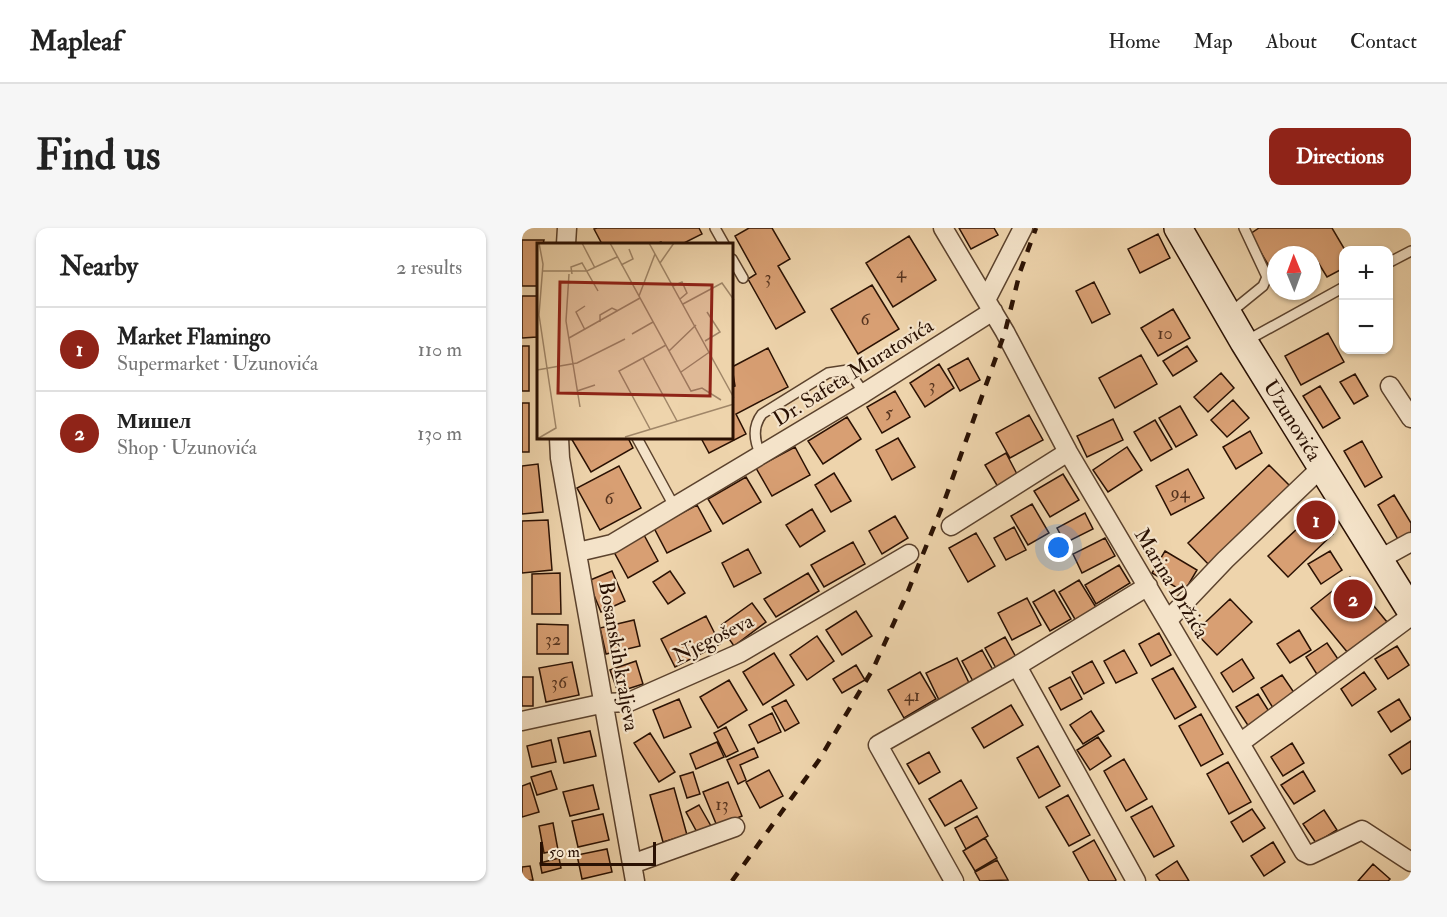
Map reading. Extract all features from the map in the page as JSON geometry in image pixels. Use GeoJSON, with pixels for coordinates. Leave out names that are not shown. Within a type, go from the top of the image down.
{"type":"FeatureCollection","features":[{"type":"Feature","properties":{"kind":"main road","name":"Uzunovića"},"geometry":{"type":"LineString","coordinates":[[1184,232],[1244,342],[1411,611]]}},
{"type":"Feature","properties":{"kind":"street"},"geometry":{"type":"LineString","coordinates":[[566,243],[567,228]]}},
{"type":"Feature","properties":{"kind":"street","name":"Marina Držića"},"geometry":{"type":"LineString","coordinates":[[944,228],[989,305],[1068,452],[1304,852],[1310,855],[1362,830],[1411,862]]}},
{"type":"Feature","properties":{"kind":"street"},"geometry":{"type":"LineString","coordinates":[[989,305],[1023,228]]}},
{"type":"Feature","properties":{"kind":"street","name":"Dr. Safeta Muratovića"},"geometry":{"type":"LineString","coordinates":[[578,552],[612,544],[761,455],[864,393],[989,305]]}},
{"type":"Feature","properties":{"kind":"street"},"geometry":{"type":"LineString","coordinates":[[1390,386],[1411,418]]}},
{"type":"Feature","properties":{"kind":"street","name":"Bosanskih kraljeva"},"geometry":{"type":"LineString","coordinates":[[560,440],[560,458],[633,872]]}},
{"type":"Feature","properties":{"kind":"street"},"geometry":{"type":"LineString","coordinates":[[951,526],[1068,452]]}},
{"type":"Feature","properties":{"kind":"street"},"geometry":{"type":"LineString","coordinates":[[1168,620],[1323,466]]}},
{"type":"Feature","properties":{"kind":"street"},"geometry":{"type":"LineString","coordinates":[[1380,559],[1411,542]]}},
{"type":"Feature","properties":{"kind":"street","name":"Njegoševa"},"geometry":{"type":"LineString","coordinates":[[522,722],[605,703],[629,702],[740,652],[909,554]]}},
{"type":"Feature","properties":{"kind":"street"},"geometry":{"type":"LineString","coordinates":[[954,881],[878,745],[1017,666],[1148,586]]}},
{"type":"Feature","properties":{"kind":"street"},"geometry":{"type":"LineString","coordinates":[[1240,743],[1411,616]]}},
{"type":"Feature","properties":{"kind":"street"},"geometry":{"type":"LineString","coordinates":[[1017,666],[1136,881]]}},
{"type":"Feature","properties":{"kind":"street"},"geometry":{"type":"LineString","coordinates":[[633,872],[735,827]]}},
{"type":"Feature","properties":{"kind":"lane"},"geometry":{"type":"LineString","coordinates":[[715,228],[723,243]]}},
{"type":"Feature","properties":{"kind":"lane"},"geometry":{"type":"LineString","coordinates":[[1228,314],[1263,286],[1267,277],[1244,228]]}},
{"type":"Feature","properties":{"kind":"lane"},"geometry":{"type":"LineString","coordinates":[[1393,261],[1411,250]]}},
{"type":"Feature","properties":{"kind":"lane"},"geometry":{"type":"LineString","coordinates":[[734,262],[743,278]]}},
{"type":"Feature","properties":{"kind":"lane"},"geometry":{"type":"LineString","coordinates":[[1244,342],[1339,290]]}},
{"type":"Feature","properties":{"kind":"lane"},"geometry":{"type":"LineString","coordinates":[[761,455],[755,443],[757,420],[762,414],[828,373],[848,370],[864,393]]}},
{"type":"Feature","properties":{"kind":"lane"},"geometry":{"type":"LineString","coordinates":[[638,440],[674,506]]}},
{"type":"Feature","properties":{"kind":"building"},"geometry":{"type":"Polygon","coordinates":[[[699,228],[702,234],[684,243],[601,243],[594,229],[699,228]]]}},
{"type":"Feature","properties":{"kind":"building"},"geometry":{"type":"Polygon","coordinates":[[[749,228],[772,228],[790,259],[778,266],[805,312],[776,329],[748,279],[756,274],[735,236],[749,228]]]}},
{"type":"Feature","properties":{"kind":"building"},"geometry":{"type":"Polygon","coordinates":[[[959,228],[994,228],[998,235],[971,249],[959,228]]]}},
{"type":"Feature","properties":{"kind":"building"},"geometry":{"type":"Polygon","coordinates":[[[1259,228],[1332,228],[1343,246],[1339,246],[1339,271],[1327,277],[1321,267],[1321,246],[1267,246],[1267,263],[1250,234],[1259,228]]]}},
{"type":"Feature","properties":{"kind":"building"},"geometry":{"type":"Polygon","coordinates":[[[1158,234],[1170,258],[1140,273],[1128,249],[1158,234]]]}},
{"type":"Feature","properties":{"kind":"building"},"geometry":{"type":"Polygon","coordinates":[[[909,236],[936,280],[893,307],[866,263],[909,236]]]}},
{"type":"Feature","properties":{"kind":"building"},"geometry":{"type":"Polygon","coordinates":[[[522,240],[544,240],[543,243],[537,243],[537,286],[522,286],[522,240]]]}},
{"type":"Feature","properties":{"kind":"building"},"geometry":{"type":"Polygon","coordinates":[[[1094,282],[1110,314],[1092,323],[1076,291],[1094,282]]]}},
{"type":"Feature","properties":{"kind":"building"},"geometry":{"type":"Polygon","coordinates":[[[872,285],[899,329],[858,354],[831,309],[872,285]]]}},
{"type":"Feature","properties":{"kind":"building"},"geometry":{"type":"Polygon","coordinates":[[[522,296],[537,296],[537,337],[522,338],[522,296]]]}},
{"type":"Feature","properties":{"kind":"building"},"geometry":{"type":"Polygon","coordinates":[[[1173,309],[1190,338],[1158,356],[1141,328],[1173,309]]]}},
{"type":"Feature","properties":{"kind":"building"},"geometry":{"type":"Polygon","coordinates":[[[1328,333],[1344,362],[1301,385],[1285,356],[1328,333]]]}},
{"type":"Feature","properties":{"kind":"building"},"geometry":{"type":"Polygon","coordinates":[[[522,346],[529,346],[529,391],[522,391],[522,346]]]}},
{"type":"Feature","properties":{"kind":"building"},"geometry":{"type":"Polygon","coordinates":[[[1187,346],[1197,361],[1173,376],[1163,361],[1187,346]]]}},
{"type":"Feature","properties":{"kind":"building"},"geometry":{"type":"Polygon","coordinates":[[[768,348],[788,387],[736,414],[746,434],[709,453],[702,440],[734,440],[734,366],[768,348]]]}},
{"type":"Feature","properties":{"kind":"building"},"geometry":{"type":"Polygon","coordinates":[[[1141,355],[1157,384],[1115,408],[1099,378],[1141,355]]]}},
{"type":"Feature","properties":{"kind":"building"},"geometry":{"type":"Polygon","coordinates":[[[968,358],[980,380],[960,391],[948,369],[968,358]]]}},
{"type":"Feature","properties":{"kind":"building"},"geometry":{"type":"Polygon","coordinates":[[[939,364],[954,388],[925,407],[910,383],[939,364]]]}},
{"type":"Feature","properties":{"kind":"building"},"geometry":{"type":"Polygon","coordinates":[[[1221,373],[1234,388],[1208,412],[1194,397],[1221,373]]]}},
{"type":"Feature","properties":{"kind":"building"},"geometry":{"type":"Polygon","coordinates":[[[1355,374],[1368,396],[1354,404],[1340,382],[1355,374]]]}},
{"type":"Feature","properties":{"kind":"building"},"geometry":{"type":"Polygon","coordinates":[[[1320,386],[1340,418],[1323,428],[1303,396],[1320,386]]]}},
{"type":"Feature","properties":{"kind":"building"},"geometry":{"type":"Polygon","coordinates":[[[895,391],[910,417],[882,433],[867,407],[895,391]]]}},
{"type":"Feature","properties":{"kind":"building"},"geometry":{"type":"Polygon","coordinates":[[[1233,400],[1249,418],[1227,437],[1211,420],[1233,400]]]}},
{"type":"Feature","properties":{"kind":"building"},"geometry":{"type":"Polygon","coordinates":[[[522,403],[529,403],[529,452],[522,452],[522,403]]]}},
{"type":"Feature","properties":{"kind":"building"},"geometry":{"type":"Polygon","coordinates":[[[1180,406],[1197,435],[1176,447],[1159,418],[1180,406]]]}},
{"type":"Feature","properties":{"kind":"building"},"geometry":{"type":"Polygon","coordinates":[[[1029,415],[1043,440],[1010,458],[996,433],[1029,415]]]}},
{"type":"Feature","properties":{"kind":"building"},"geometry":{"type":"Polygon","coordinates":[[[847,417],[861,439],[823,464],[808,441],[847,417]]]}},
{"type":"Feature","properties":{"kind":"building"},"geometry":{"type":"Polygon","coordinates":[[[1113,419],[1123,440],[1087,457],[1077,436],[1113,419]]]}},
{"type":"Feature","properties":{"kind":"building"},"geometry":{"type":"Polygon","coordinates":[[[1155,420],[1172,449],[1151,461],[1134,432],[1155,420]]]}},
{"type":"Feature","properties":{"kind":"building"},"geometry":{"type":"Polygon","coordinates":[[[1250,431],[1262,453],[1236,469],[1223,447],[1250,431]]]}},
{"type":"Feature","properties":{"kind":"building"},"geometry":{"type":"Polygon","coordinates":[[[898,438],[915,467],[892,480],[876,450],[898,438]]]}},
{"type":"Feature","properties":{"kind":"building"},"geometry":{"type":"Polygon","coordinates":[[[572,440],[629,440],[633,448],[591,472],[572,440]]]}},
{"type":"Feature","properties":{"kind":"building"},"geometry":{"type":"Polygon","coordinates":[[[1362,441],[1382,477],[1365,487],[1344,451],[1362,441]]]}},
{"type":"Feature","properties":{"kind":"building"},"geometry":{"type":"Polygon","coordinates":[[[795,447],[810,475],[772,496],[756,468],[795,447]]]}},
{"type":"Feature","properties":{"kind":"building"},"geometry":{"type":"Polygon","coordinates":[[[1127,447],[1142,470],[1108,492],[1093,470],[1127,447]]]}},
{"type":"Feature","properties":{"kind":"building"},"geometry":{"type":"Polygon","coordinates":[[[1006,453],[1018,476],[998,487],[985,465],[1006,453]]]}},
{"type":"Feature","properties":{"kind":"building"},"geometry":{"type":"Polygon","coordinates":[[[538,464],[543,512],[522,514],[522,466],[538,464]]]}},
{"type":"Feature","properties":{"kind":"building"},"geometry":{"type":"Polygon","coordinates":[[[1269,465],[1292,488],[1210,566],[1188,543],[1269,465]]]}},
{"type":"Feature","properties":{"kind":"building"},"geometry":{"type":"Polygon","coordinates":[[[619,466],[641,508],[600,530],[577,488],[619,466]]]}},
{"type":"Feature","properties":{"kind":"building"},"geometry":{"type":"Polygon","coordinates":[[[1188,469],[1204,498],[1171,515],[1156,486],[1188,469]]]}},
{"type":"Feature","properties":{"kind":"building"},"geometry":{"type":"Polygon","coordinates":[[[834,473],[851,501],[831,512],[815,485],[834,473]]]}},
{"type":"Feature","properties":{"kind":"building"},"geometry":{"type":"Polygon","coordinates":[[[1063,474],[1079,500],[1050,517],[1034,491],[1063,474]]]}},
{"type":"Feature","properties":{"kind":"building"},"geometry":{"type":"Polygon","coordinates":[[[746,477],[761,502],[723,524],[708,499],[746,477]]]}},
{"type":"Feature","properties":{"kind":"building"},"geometry":{"type":"Polygon","coordinates":[[[1394,495],[1411,523],[1411,534],[1399,541],[1378,505],[1394,495]]]}},
{"type":"Feature","properties":{"kind":"building"},"geometry":{"type":"Polygon","coordinates":[[[1032,504],[1049,533],[1028,545],[1011,516],[1032,504]]]}},
{"type":"Feature","properties":{"kind":"building"},"geometry":{"type":"Polygon","coordinates":[[[697,505],[711,531],[667,553],[654,528],[697,505]]]}},
{"type":"Feature","properties":{"kind":"building"},"geometry":{"type":"Polygon","coordinates":[[[812,509],[825,531],[800,547],[786,525],[812,509]]]}},
{"type":"Feature","properties":{"kind":"building"},"geometry":{"type":"Polygon","coordinates":[[[1085,513],[1093,529],[1065,543],[1057,528],[1085,513]]]}},
{"type":"Feature","properties":{"kind":"building"},"geometry":{"type":"Polygon","coordinates":[[[1314,513],[1333,534],[1288,577],[1268,556],[1314,513]]]}},
{"type":"Feature","properties":{"kind":"building"},"geometry":{"type":"Polygon","coordinates":[[[895,516],[908,538],[882,554],[869,531],[895,516]]]}},
{"type":"Feature","properties":{"kind":"building"},"geometry":{"type":"Polygon","coordinates":[[[548,520],[552,570],[522,573],[522,521],[548,520]]]}},
{"type":"Feature","properties":{"kind":"building"},"geometry":{"type":"Polygon","coordinates":[[[1014,527],[1026,550],[1006,560],[994,538],[1014,527]]]}},
{"type":"Feature","properties":{"kind":"building"},"geometry":{"type":"Polygon","coordinates":[[[976,533],[995,566],[968,582],[949,548],[976,533]]]}},
{"type":"Feature","properties":{"kind":"building"},"geometry":{"type":"Polygon","coordinates":[[[644,535],[658,561],[628,578],[614,552],[644,535]]]}},
{"type":"Feature","properties":{"kind":"building"},"geometry":{"type":"Polygon","coordinates":[[[1105,538],[1115,556],[1082,573],[1073,554],[1105,538]]]}},
{"type":"Feature","properties":{"kind":"building"},"geometry":{"type":"Polygon","coordinates":[[[853,542],[865,564],[824,587],[811,565],[853,542]]]}},
{"type":"Feature","properties":{"kind":"building"},"geometry":{"type":"Polygon","coordinates":[[[748,549],[761,573],[734,587],[722,563],[748,549]]]}},
{"type":"Feature","properties":{"kind":"building"},"geometry":{"type":"Polygon","coordinates":[[[1165,551],[1197,570],[1184,592],[1152,573],[1165,551]]]}},
{"type":"Feature","properties":{"kind":"building"},"geometry":{"type":"Polygon","coordinates":[[[1330,551],[1342,570],[1321,584],[1308,564],[1330,551]]]}},
{"type":"Feature","properties":{"kind":"building"},"geometry":{"type":"Polygon","coordinates":[[[1119,565],[1130,583],[1096,604],[1085,585],[1119,565]]]}},
{"type":"Feature","properties":{"kind":"building"},"geometry":{"type":"Polygon","coordinates":[[[612,571],[625,601],[601,612],[588,581],[612,571]]]}},
{"type":"Feature","properties":{"kind":"building"},"geometry":{"type":"Polygon","coordinates":[[[670,571],[685,593],[668,604],[653,582],[670,571]]]}},
{"type":"Feature","properties":{"kind":"building"},"geometry":{"type":"Polygon","coordinates":[[[560,573],[561,614],[532,614],[532,574],[560,573]]]}},
{"type":"Feature","properties":{"kind":"building"},"geometry":{"type":"Polygon","coordinates":[[[808,573],[819,591],[776,617],[764,599],[808,573]]]}},
{"type":"Feature","properties":{"kind":"building"},"geometry":{"type":"Polygon","coordinates":[[[1350,577],[1387,622],[1348,653],[1311,608],[1350,577]]]}},
{"type":"Feature","properties":{"kind":"building"},"geometry":{"type":"Polygon","coordinates":[[[1079,580],[1097,609],[1076,621],[1059,592],[1079,580]]]}},
{"type":"Feature","properties":{"kind":"building"},"geometry":{"type":"Polygon","coordinates":[[[1054,590],[1071,619],[1050,631],[1033,602],[1054,590]]]}},
{"type":"Feature","properties":{"kind":"building"},"geometry":{"type":"Polygon","coordinates":[[[1027,598],[1041,625],[1012,640],[998,613],[1027,598]]]}},
{"type":"Feature","properties":{"kind":"building"},"geometry":{"type":"Polygon","coordinates":[[[1230,599],[1252,622],[1217,655],[1195,632],[1230,599]]]}},
{"type":"Feature","properties":{"kind":"building"},"geometry":{"type":"Polygon","coordinates":[[[752,603],[766,622],[734,646],[720,626],[752,603]]]}},
{"type":"Feature","properties":{"kind":"building"},"geometry":{"type":"Polygon","coordinates":[[[856,611],[872,636],[842,655],[826,630],[856,611]]]}},
{"type":"Feature","properties":{"kind":"building"},"geometry":{"type":"Polygon","coordinates":[[[706,616],[720,644],[675,667],[661,639],[706,616]]]}},
{"type":"Feature","properties":{"kind":"building"},"geometry":{"type":"Polygon","coordinates":[[[634,620],[640,646],[606,654],[600,628],[634,620]]]}},
{"type":"Feature","properties":{"kind":"building"},"geometry":{"type":"Polygon","coordinates":[[[537,624],[568,625],[568,654],[537,654],[537,624]]]}},
{"type":"Feature","properties":{"kind":"building"},"geometry":{"type":"Polygon","coordinates":[[[1299,630],[1311,650],[1290,663],[1277,644],[1299,630]]]}},
{"type":"Feature","properties":{"kind":"building"},"geometry":{"type":"Polygon","coordinates":[[[1159,633],[1171,655],[1151,666],[1139,644],[1159,633]]]}},
{"type":"Feature","properties":{"kind":"building"},"geometry":{"type":"Polygon","coordinates":[[[817,636],[834,661],[807,680],[790,655],[817,636]]]}},
{"type":"Feature","properties":{"kind":"building"},"geometry":{"type":"Polygon","coordinates":[[[1005,637],[1017,659],[997,670],[985,648],[1005,637]]]}},
{"type":"Feature","properties":{"kind":"building"},"geometry":{"type":"Polygon","coordinates":[[[1327,643],[1340,662],[1318,676],[1306,657],[1327,643]]]}},
{"type":"Feature","properties":{"kind":"building"},"geometry":{"type":"Polygon","coordinates":[[[1397,646],[1409,665],[1388,679],[1375,659],[1397,646]]]}},
{"type":"Feature","properties":{"kind":"building"},"geometry":{"type":"Polygon","coordinates":[[[982,650],[994,672],[974,683],[962,661],[982,650]]]}},
{"type":"Feature","properties":{"kind":"building"},"geometry":{"type":"Polygon","coordinates":[[[1124,650],[1137,673],[1116,683],[1104,661],[1124,650]]]}},
{"type":"Feature","properties":{"kind":"building"},"geometry":{"type":"Polygon","coordinates":[[[774,653],[794,685],[763,705],[743,672],[774,653]]]}},
{"type":"Feature","properties":{"kind":"building"},"geometry":{"type":"Polygon","coordinates":[[[957,658],[970,685],[939,700],[926,673],[957,658]]]}},
{"type":"Feature","properties":{"kind":"building"},"geometry":{"type":"Polygon","coordinates":[[[1242,659],[1254,678],[1233,692],[1221,673],[1242,659]]]}},
{"type":"Feature","properties":{"kind":"building"},"geometry":{"type":"Polygon","coordinates":[[[636,661],[643,684],[618,692],[610,670],[636,661]]]}},
{"type":"Feature","properties":{"kind":"building"},"geometry":{"type":"Polygon","coordinates":[[[1092,661],[1104,683],[1084,694],[1072,672],[1092,661]]]}},
{"type":"Feature","properties":{"kind":"building"},"geometry":{"type":"Polygon","coordinates":[[[572,662],[579,695],[546,702],[539,668],[572,662]]]}},
{"type":"Feature","properties":{"kind":"building"},"geometry":{"type":"Polygon","coordinates":[[[856,665],[865,680],[842,693],[833,679],[856,665]]]}},
{"type":"Feature","properties":{"kind":"building"},"geometry":{"type":"Polygon","coordinates":[[[1173,668],[1196,707],[1175,719],[1152,679],[1173,668]]]}},
{"type":"Feature","properties":{"kind":"building"},"geometry":{"type":"Polygon","coordinates":[[[920,672],[936,699],[904,718],[888,690],[920,672]]]}},
{"type":"Feature","properties":{"kind":"building"},"geometry":{"type":"Polygon","coordinates":[[[1364,672],[1376,689],[1352,706],[1341,689],[1364,672]]]}},
{"type":"Feature","properties":{"kind":"building"},"geometry":{"type":"Polygon","coordinates":[[[1282,675],[1295,694],[1273,708],[1261,688],[1282,675]]]}},
{"type":"Feature","properties":{"kind":"building"},"geometry":{"type":"Polygon","coordinates":[[[522,677],[533,677],[533,706],[522,706],[522,677]]]}},
{"type":"Feature","properties":{"kind":"building"},"geometry":{"type":"Polygon","coordinates":[[[1070,677],[1082,699],[1061,710],[1049,688],[1070,677]]]}},
{"type":"Feature","properties":{"kind":"building"},"geometry":{"type":"Polygon","coordinates":[[[729,680],[747,710],[718,728],[700,697],[729,680]]]}},
{"type":"Feature","properties":{"kind":"building"},"geometry":{"type":"Polygon","coordinates":[[[1258,694],[1270,713],[1249,727],[1236,707],[1258,694]]]}},
{"type":"Feature","properties":{"kind":"building"},"geometry":{"type":"Polygon","coordinates":[[[679,699],[691,727],[664,738],[653,710],[679,699]]]}},
{"type":"Feature","properties":{"kind":"building"},"geometry":{"type":"Polygon","coordinates":[[[1399,699],[1411,719],[1391,732],[1378,712],[1399,699]]]}},
{"type":"Feature","properties":{"kind":"building"},"geometry":{"type":"Polygon","coordinates":[[[786,700],[799,723],[785,731],[772,707],[786,700]]]}},
{"type":"Feature","properties":{"kind":"building"},"geometry":{"type":"Polygon","coordinates":[[[1011,705],[1023,725],[984,748],[972,728],[1011,705]]]}},
{"type":"Feature","properties":{"kind":"building"},"geometry":{"type":"Polygon","coordinates":[[[1091,711],[1104,731],[1083,744],[1070,725],[1091,711]]]}},
{"type":"Feature","properties":{"kind":"building"},"geometry":{"type":"Polygon","coordinates":[[[772,713],[781,732],[758,743],[749,725],[772,713]]]}},
{"type":"Feature","properties":{"kind":"building"},"geometry":{"type":"Polygon","coordinates":[[[1201,714],[1223,754],[1201,766],[1179,726],[1201,714]]]}},
{"type":"Feature","properties":{"kind":"building"},"geometry":{"type":"Polygon","coordinates":[[[726,727],[738,751],[726,757],[714,733],[726,727]]]}},
{"type":"Feature","properties":{"kind":"building"},"geometry":{"type":"Polygon","coordinates":[[[590,731],[596,756],[564,763],[558,738],[590,731]]]}},
{"type":"Feature","properties":{"kind":"building"},"geometry":{"type":"Polygon","coordinates":[[[650,733],[675,772],[659,782],[634,743],[650,733]]]}},
{"type":"Feature","properties":{"kind":"building"},"geometry":{"type":"Polygon","coordinates":[[[1098,737],[1111,756],[1090,770],[1077,750],[1098,737]]]}},
{"type":"Feature","properties":{"kind":"building"},"geometry":{"type":"Polygon","coordinates":[[[551,740],[556,762],[532,767],[527,746],[551,740]]]}},
{"type":"Feature","properties":{"kind":"building"},"geometry":{"type":"Polygon","coordinates":[[[1411,741],[1411,769],[1402,774],[1389,755],[1411,741]]]}},
{"type":"Feature","properties":{"kind":"building"},"geometry":{"type":"Polygon","coordinates":[[[717,742],[724,757],[696,769],[690,754],[717,742]]]}},
{"type":"Feature","properties":{"kind":"building"},"geometry":{"type":"Polygon","coordinates":[[[1292,743],[1304,763],[1283,776],[1271,757],[1292,743]]]}},
{"type":"Feature","properties":{"kind":"building"},"geometry":{"type":"Polygon","coordinates":[[[1038,746],[1060,786],[1039,798],[1017,758],[1038,746]]]}},
{"type":"Feature","properties":{"kind":"building"},"geometry":{"type":"Polygon","coordinates":[[[754,748],[758,757],[740,765],[746,780],[738,784],[727,760],[754,748]]]}},
{"type":"Feature","properties":{"kind":"building"},"geometry":{"type":"Polygon","coordinates":[[[929,752],[940,772],[919,784],[907,764],[929,752]]]}},
{"type":"Feature","properties":{"kind":"building"},"geometry":{"type":"Polygon","coordinates":[[[1124,759],[1147,799],[1126,811],[1104,771],[1124,759]]]}},
{"type":"Feature","properties":{"kind":"building"},"geometry":{"type":"Polygon","coordinates":[[[1228,762],[1251,802],[1229,814],[1207,774],[1228,762]]]}},
{"type":"Feature","properties":{"kind":"building"},"geometry":{"type":"Polygon","coordinates":[[[769,770],[783,796],[760,808],[746,782],[769,770]]]}},
{"type":"Feature","properties":{"kind":"building"},"geometry":{"type":"Polygon","coordinates":[[[551,771],[557,789],[537,795],[531,777],[551,771]]]}},
{"type":"Feature","properties":{"kind":"building"},"geometry":{"type":"Polygon","coordinates":[[[1303,771],[1315,791],[1294,804],[1281,785],[1303,771]]]}},
{"type":"Feature","properties":{"kind":"building"},"geometry":{"type":"Polygon","coordinates":[[[693,772],[700,794],[687,798],[680,776],[693,772]]]}},
{"type":"Feature","properties":{"kind":"building"},"geometry":{"type":"Polygon","coordinates":[[[961,780],[977,808],[945,826],[929,799],[961,780]]]}},
{"type":"Feature","properties":{"kind":"building"},"geometry":{"type":"Polygon","coordinates":[[[728,782],[742,816],[717,826],[703,792],[728,782]]]}},
{"type":"Feature","properties":{"kind":"building"},"geometry":{"type":"Polygon","coordinates":[[[530,783],[539,812],[522,817],[522,786],[530,783]]]}},
{"type":"Feature","properties":{"kind":"building"},"geometry":{"type":"Polygon","coordinates":[[[593,785],[599,809],[570,816],[563,792],[593,785]]]}},
{"type":"Feature","properties":{"kind":"building"},"geometry":{"type":"Polygon","coordinates":[[[674,788],[687,835],[663,842],[650,795],[674,788]]]}},
{"type":"Feature","properties":{"kind":"building"},"geometry":{"type":"Polygon","coordinates":[[[1068,795],[1090,835],[1069,846],[1046,807],[1068,795]]]}},
{"type":"Feature","properties":{"kind":"building"},"geometry":{"type":"Polygon","coordinates":[[[699,805],[711,826],[698,834],[686,812],[699,805]]]}},
{"type":"Feature","properties":{"kind":"building"},"geometry":{"type":"Polygon","coordinates":[[[1152,806],[1174,846],[1154,857],[1131,817],[1152,806]]]}},
{"type":"Feature","properties":{"kind":"building"},"geometry":{"type":"Polygon","coordinates":[[[1252,809],[1265,828],[1243,842],[1231,822],[1252,809]]]}},
{"type":"Feature","properties":{"kind":"building"},"geometry":{"type":"Polygon","coordinates":[[[1324,810],[1337,830],[1316,843],[1303,824],[1324,810]]]}},
{"type":"Feature","properties":{"kind":"building"},"geometry":{"type":"Polygon","coordinates":[[[603,814],[609,840],[578,847],[572,821],[603,814]]]}},
{"type":"Feature","properties":{"kind":"building"},"geometry":{"type":"Polygon","coordinates":[[[977,816],[988,836],[966,849],[955,828],[977,816]]]}},
{"type":"Feature","properties":{"kind":"building"},"geometry":{"type":"Polygon","coordinates":[[[553,823],[558,850],[544,853],[539,826],[553,823]]]}},
{"type":"Feature","properties":{"kind":"building"},"geometry":{"type":"Polygon","coordinates":[[[985,838],[997,858],[975,871],[963,851],[985,838]]]}},
{"type":"Feature","properties":{"kind":"building"},"geometry":{"type":"Polygon","coordinates":[[[1094,840],[1115,881],[1089,881],[1073,852],[1094,840]]]}},
{"type":"Feature","properties":{"kind":"building"},"geometry":{"type":"Polygon","coordinates":[[[1273,842],[1285,862],[1264,876],[1251,856],[1273,842]]]}},
{"type":"Feature","properties":{"kind":"building"},"geometry":{"type":"Polygon","coordinates":[[[607,849],[612,872],[582,879],[577,855],[607,849]]]}},
{"type":"Feature","properties":{"kind":"building"},"geometry":{"type":"Polygon","coordinates":[[[559,858],[561,868],[542,873],[540,863],[559,858]]]}},
{"type":"Feature","properties":{"kind":"building"},"geometry":{"type":"Polygon","coordinates":[[[997,860],[1008,880],[980,881],[975,872],[997,860]]]}},
{"type":"Feature","properties":{"kind":"building"},"geometry":{"type":"Polygon","coordinates":[[[1177,861],[1189,881],[1160,881],[1156,875],[1177,861]]]}},
{"type":"Feature","properties":{"kind":"building"},"geometry":{"type":"Polygon","coordinates":[[[1373,864],[1390,879],[1388,881],[1358,881],[1373,864]]]}},
{"type":"Feature","properties":{"kind":"building"},"geometry":{"type":"Polygon","coordinates":[[[530,866],[533,880],[522,881],[522,867],[530,866]]]}},
{"type":"Feature","properties":{"kind":"railway"},"geometry":{"type":"LineString","coordinates":[[732,881],[819,760],[873,669],[906,596],[944,502],[1005,332],[1020,272],[1036,228]]}},
{"type":"Feature","properties":{"kind":"place","name":"Market Flamingo"},"geometry":{"type":"Point","coordinates":[1316,520]}},
{"type":"Feature","properties":{"kind":"place","name":"Мишел"},"geometry":{"type":"Point","coordinates":[1353,599]}}]}
